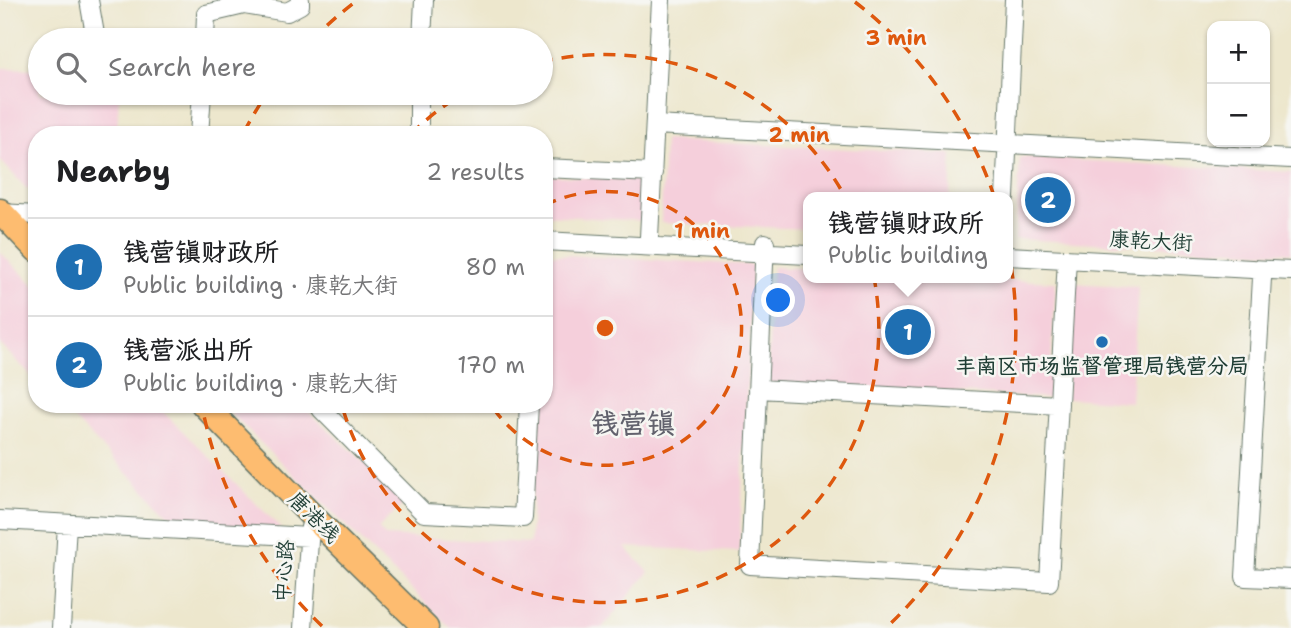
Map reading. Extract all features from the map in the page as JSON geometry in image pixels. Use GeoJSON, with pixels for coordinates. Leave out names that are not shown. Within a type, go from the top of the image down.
{"type":"FeatureCollection","features":[{"type":"Feature","properties":{"kind":"highway"},"geometry":{"type":"LineString","coordinates":[[12,210],[28,225]]}},
{"type":"Feature","properties":{"kind":"highway"},"geometry":{"type":"LineString","coordinates":[[12,210],[28,236]]}},
{"type":"Feature","properties":{"kind":"highway","name":"唐港线"},"geometry":{"type":"LineString","coordinates":[[194,413],[408,628]]}},
{"type":"Feature","properties":{"kind":"highway","name":"唐港线"},"geometry":{"type":"LineString","coordinates":[[211,413],[310,529],[426,628]]}},
{"type":"Feature","properties":{"kind":"street"},"geometry":{"type":"LineString","coordinates":[[89,0],[94,28]]}},
{"type":"Feature","properties":{"kind":"street"},"geometry":{"type":"LineString","coordinates":[[205,28],[206,14],[244,5],[287,12],[300,5],[300,0]]}},
{"type":"Feature","properties":{"kind":"street"},"geometry":{"type":"LineString","coordinates":[[423,28],[424,0]]}},
{"type":"Feature","properties":{"kind":"street"},"geometry":{"type":"LineString","coordinates":[[649,237],[661,0]]}},
{"type":"Feature","properties":{"kind":"street"},"geometry":{"type":"LineString","coordinates":[[1005,192],[1014,0]]}},
{"type":"Feature","properties":{"kind":"street"},"geometry":{"type":"LineString","coordinates":[[200,126],[201,105]]}},
{"type":"Feature","properties":{"kind":"street"},"geometry":{"type":"LineString","coordinates":[[419,105],[419,126]]}},
{"type":"Feature","properties":{"kind":"street"},"geometry":{"type":"LineString","coordinates":[[654,125],[1291,159]]}},
{"type":"Feature","properties":{"kind":"street"},"geometry":{"type":"LineString","coordinates":[[553,168],[653,173]]}},
{"type":"Feature","properties":{"kind":"street"},"geometry":{"type":"LineString","coordinates":[[553,232],[649,237],[803,254]]}},
{"type":"Feature","properties":{"kind":"street"},"geometry":{"type":"LineString","coordinates":[[553,242],[764,248],[803,246]]}},
{"type":"Feature","properties":{"kind":"street"},"geometry":{"type":"LineString","coordinates":[[764,248],[750,565],[1049,582],[1066,264]]}},
{"type":"Feature","properties":{"kind":"street","name":"康乾大街"},"geometry":{"type":"LineString","coordinates":[[1013,257],[1066,264],[1291,280]]}},
{"type":"Feature","properties":{"kind":"street","name":"康乾大街"},"geometry":{"type":"LineString","coordinates":[[1013,265],[1291,271]]}},
{"type":"Feature","properties":{"kind":"street"},"geometry":{"type":"LineString","coordinates":[[1262,278],[1245,577],[1291,579]]}},
{"type":"Feature","properties":{"kind":"street"},"geometry":{"type":"LineString","coordinates":[[758,390],[1059,405]]}},
{"type":"Feature","properties":{"kind":"street"},"geometry":{"type":"LineString","coordinates":[[325,413],[424,513],[523,518],[529,413]]}},
{"type":"Feature","properties":{"kind":"street"},"geometry":{"type":"LineString","coordinates":[[0,520],[310,529]]}},
{"type":"Feature","properties":{"kind":"street"},"geometry":{"type":"LineString","coordinates":[[61,628],[67,524]]}},
{"type":"Feature","properties":{"kind":"street","name":"中心路"},"geometry":{"type":"LineString","coordinates":[[303,628],[310,529]]}},
{"type":"Feature","properties":{"kind":"shaded area"},"geometry":{"type":"Polygon","coordinates":[[[0,68],[28,69],[28,105],[118,105],[117,126],[28,126],[28,188],[0,160],[0,68]]]}},
{"type":"Feature","properties":{"kind":"shaded area"},"geometry":{"type":"Polygon","coordinates":[[[664,140],[952,154],[950,192],[803,192],[803,229],[661,223],[664,140]]]}},
{"type":"Feature","properties":{"kind":"shaded area"},"geometry":{"type":"Polygon","coordinates":[[[1020,157],[1291,172],[1291,253],[1015,239],[1020,157]]]}},
{"type":"Feature","properties":{"kind":"shaded area"},"geometry":{"type":"Polygon","coordinates":[[[553,176],[646,181],[643,221],[553,216],[553,176]]]}},
{"type":"Feature","properties":{"kind":"shaded area"},"geometry":{"type":"Polygon","coordinates":[[[0,252],[28,279],[28,373],[0,344],[0,252]]]}},
{"type":"Feature","properties":{"kind":"shaded area"},"geometry":{"type":"Polygon","coordinates":[[[553,254],[753,265],[739,552],[625,547],[649,572],[602,628],[451,628],[230,413],[310,413],[407,501],[378,528],[385,536],[530,543],[537,413],[553,413],[553,254]]]}},
{"type":"Feature","properties":{"kind":"shaded area"},"geometry":{"type":"Polygon","coordinates":[[[773,267],[803,269],[803,283],[1013,283],[1013,280],[1056,282],[1049,398],[767,383],[773,267]]]}},
{"type":"Feature","properties":{"kind":"shaded area","name":"丰南区市场监督管理局钱营分局"},"geometry":{"type":"Polygon","coordinates":[[[1073,283],[1138,287],[1131,402],[1066,398],[1073,283]]]}},
{"type":"Feature","properties":{"kind":"shaded area"},"geometry":{"type":"Polygon","coordinates":[[[68,413],[164,413],[282,529],[177,523],[68,413]]]}},
{"type":"Feature","properties":{"kind":"place","name":"钱营派出所"},"geometry":{"type":"Point","coordinates":[1048,200]}},
{"type":"Feature","properties":{"kind":"place","name":"钱营镇财政所"},"geometry":{"type":"Point","coordinates":[908,332]}},
{"type":"Feature","properties":{"kind":"place","name":"丰南区市场监督管理局钱营分局"},"geometry":{"type":"Point","coordinates":[1102,342]}},
{"type":"Feature","properties":{"kind":"district","name":"钱营镇"},"geometry":{"type":"Point","coordinates":[633,423]}}]}
